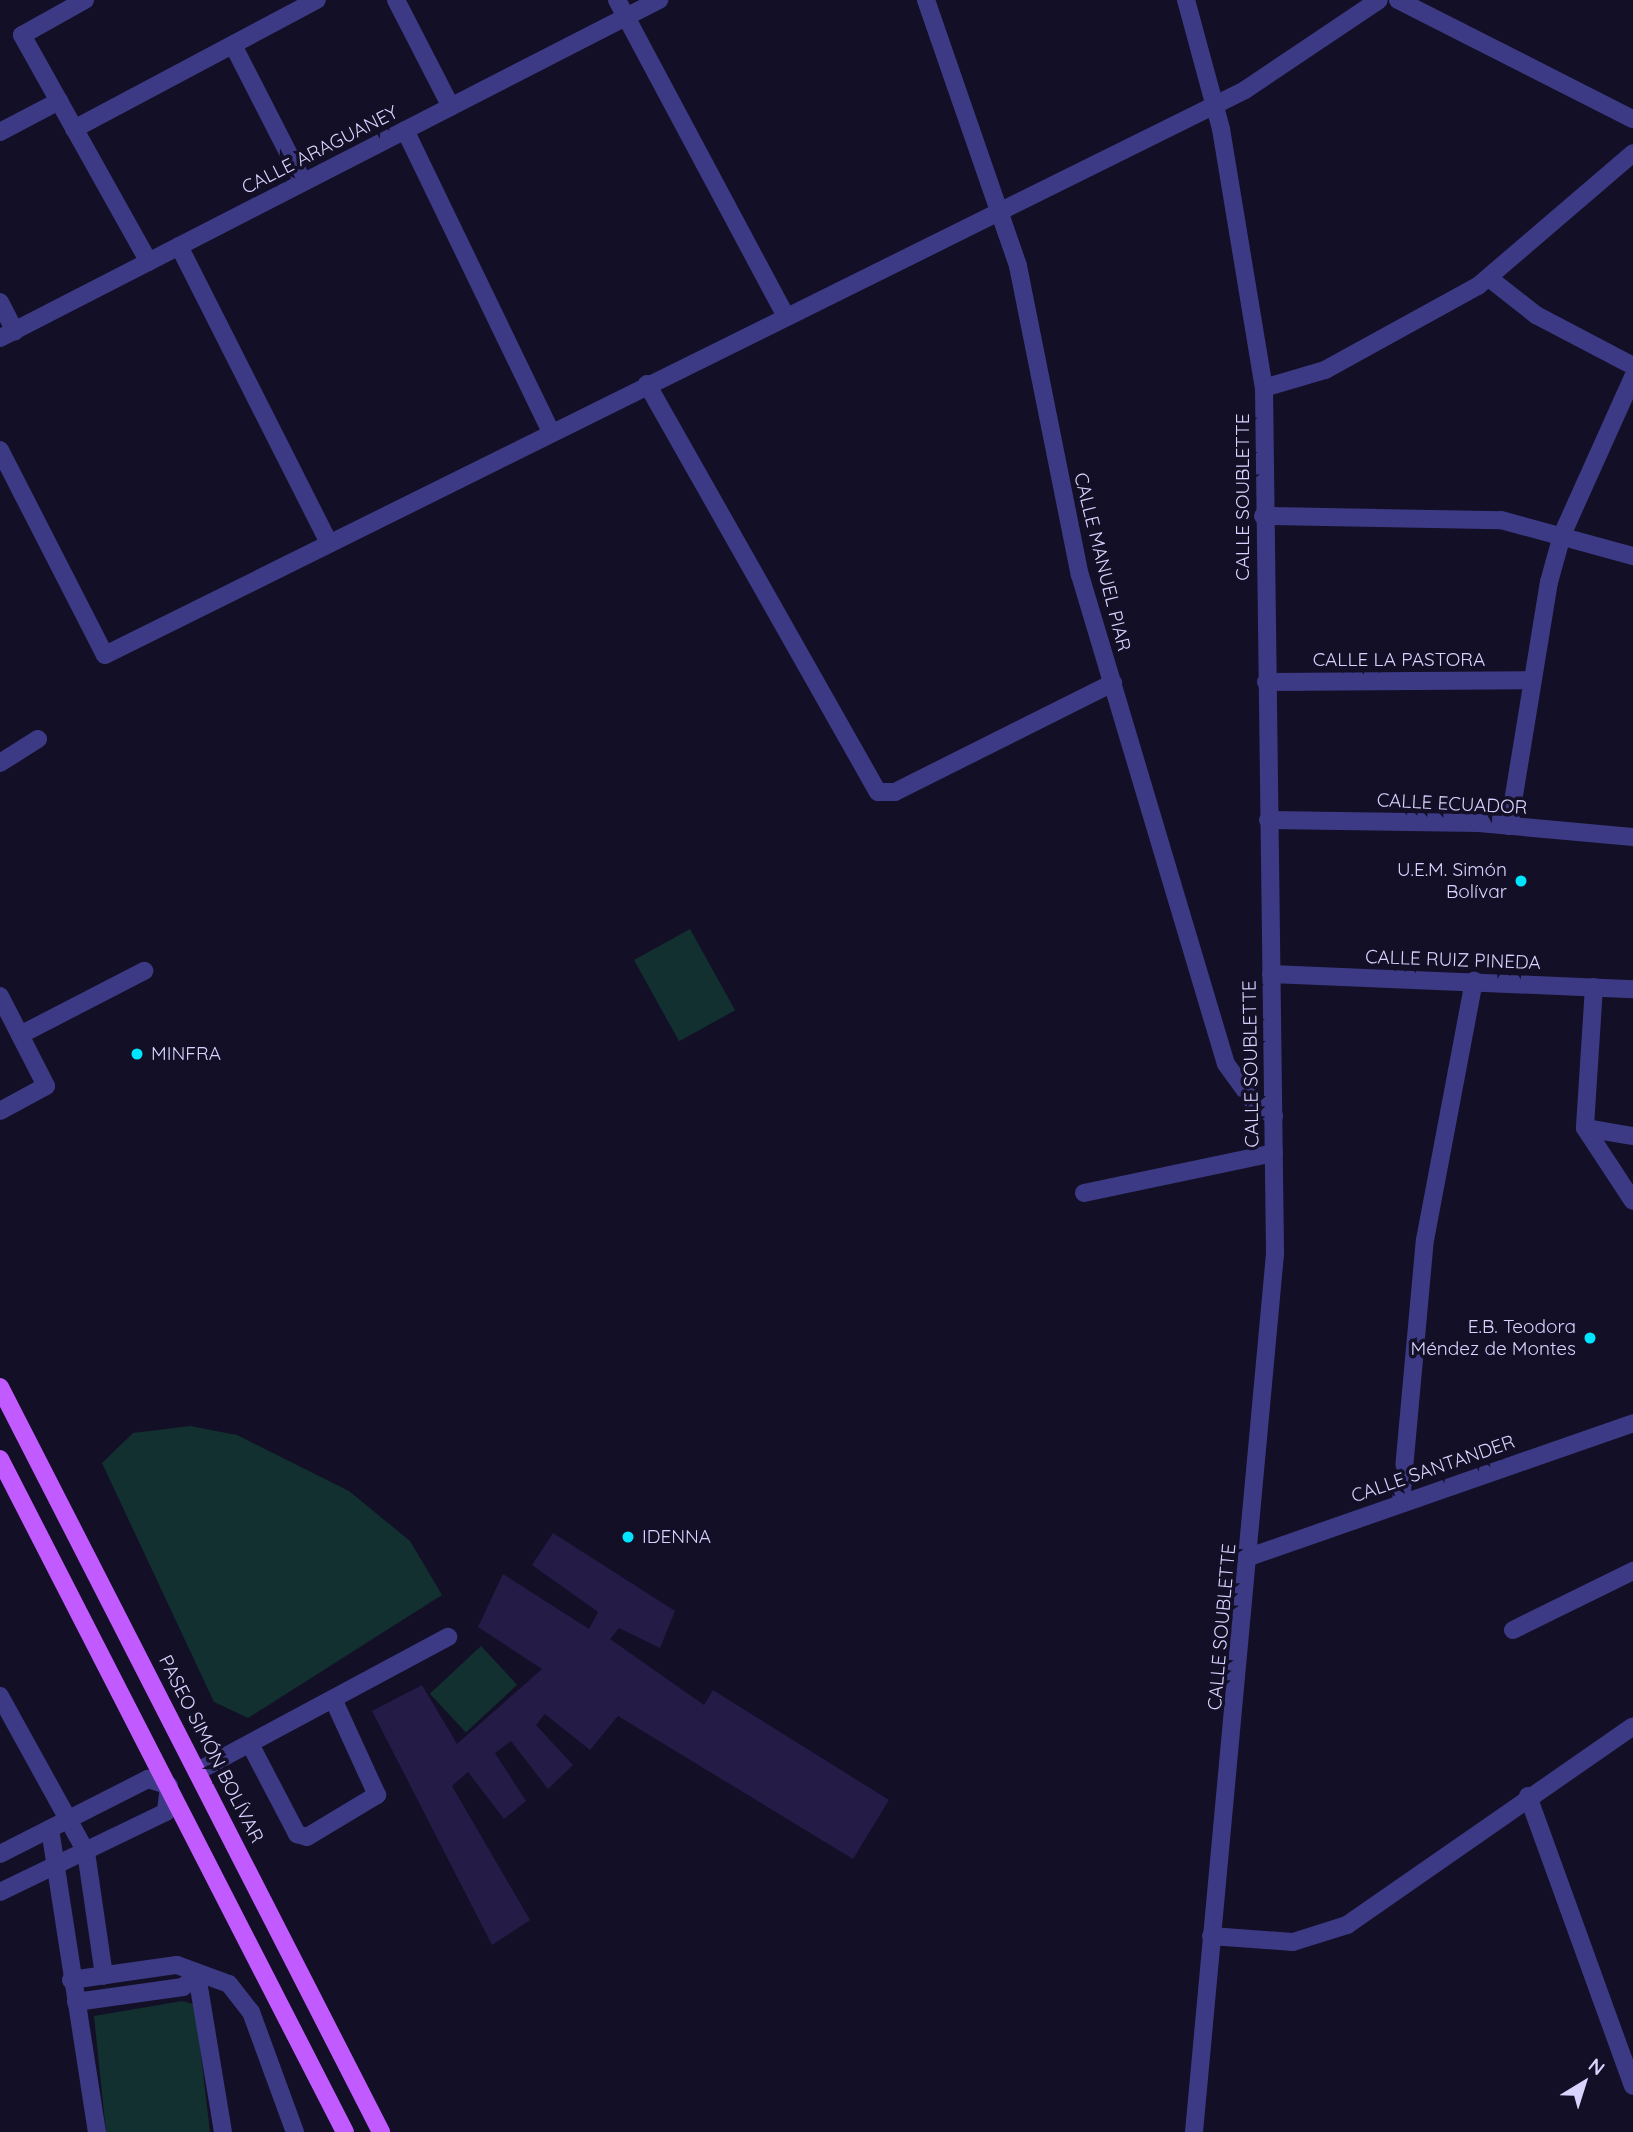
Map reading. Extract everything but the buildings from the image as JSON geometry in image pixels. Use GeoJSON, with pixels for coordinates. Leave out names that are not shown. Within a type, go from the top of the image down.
{"type":"FeatureCollection","features":[{"type":"Feature","properties":{"kind":"main road","name":"PASEO SIMÓN BOLÍVAR"},"geometry":{"type":"LineString","coordinates":[[0,1387],[381,2132]]}},
{"type":"Feature","properties":{"kind":"main road"},"geometry":{"type":"LineString","coordinates":[[0,1459],[345,2132]]}},
{"type":"Feature","properties":{"kind":"main road"},"geometry":{"type":"LineString","coordinates":[[169,1786],[198,1771]]}},
{"type":"Feature","properties":{"kind":"street"},"geometry":{"type":"LineString","coordinates":[[85,0],[22,35],[149,262]]}},
{"type":"Feature","properties":{"kind":"street"},"geometry":{"type":"LineString","coordinates":[[74,129],[317,0]]}},
{"type":"Feature","properties":{"kind":"street"},"geometry":{"type":"LineString","coordinates":[[396,0],[451,107]]}},
{"type":"Feature","properties":{"kind":"street"},"geometry":{"type":"LineString","coordinates":[[617,0],[786,316]]}},
{"type":"Feature","properties":{"kind":"street","name":"CALLE ARAGUANEY"},"geometry":{"type":"LineString","coordinates":[[7,334],[659,0]]}},
{"type":"Feature","properties":{"kind":"street","name":"CALLE MANUEL PIAR"},"geometry":{"type":"LineString","coordinates":[[926,0],[1002,212],[1035,329],[1080,575],[1226,1064],[1244,1092],[1273,1116]]}},
{"type":"Feature","properties":{"kind":"street","name":"CALLE SOUBLETTE"},"geometry":{"type":"LineString","coordinates":[[1186,0],[1215,105],[1264,388],[1274,1153],[1272,1322],[1194,2132]]}},
{"type":"Feature","properties":{"kind":"street"},"geometry":{"type":"LineString","coordinates":[[0,450],[104,654],[1215,105],[1295,60],[1379,0]]}},
{"type":"Feature","properties":{"kind":"street"},"geometry":{"type":"LineString","coordinates":[[1398,0],[1633,119]]}},
{"type":"Feature","properties":{"kind":"street"},"geometry":{"type":"LineString","coordinates":[[233,45],[303,182]]}},
{"type":"Feature","properties":{"kind":"street"},"geometry":{"type":"LineString","coordinates":[[0,132],[59,101]]}},
{"type":"Feature","properties":{"kind":"street"},"geometry":{"type":"LineString","coordinates":[[405,130],[551,432]]}},
{"type":"Feature","properties":{"kind":"street"},"geometry":{"type":"LineString","coordinates":[[1264,388],[1325,370],[1489,278],[1633,153]]}},
{"type":"Feature","properties":{"kind":"street"},"geometry":{"type":"LineString","coordinates":[[179,246],[329,543]]}},
{"type":"Feature","properties":{"kind":"street"},"geometry":{"type":"LineString","coordinates":[[1489,278],[1536,315],[1633,366]]}},
{"type":"Feature","properties":{"kind":"street"},"geometry":{"type":"LineString","coordinates":[[0,302],[7,334]]}},
{"type":"Feature","properties":{"kind":"street"},"geometry":{"type":"LineString","coordinates":[[1509,826],[1532,680],[1562,535],[1633,377]]}},
{"type":"Feature","properties":{"kind":"street"},"geometry":{"type":"LineString","coordinates":[[648,384],[878,792],[895,792],[1113,683]]}},
{"type":"Feature","properties":{"kind":"street"},"geometry":{"type":"LineString","coordinates":[[1264,516],[1481,518],[1562,535],[1633,556]]}},
{"type":"Feature","properties":{"kind":"street","name":"CALLE LA PASTORA"},"geometry":{"type":"LineString","coordinates":[[1266,682],[1532,680]]}},
{"type":"Feature","properties":{"kind":"street"},"geometry":{"type":"LineString","coordinates":[[0,763],[38,739]]}},
{"type":"Feature","properties":{"kind":"street","name":"CALLE ECUADOR"},"geometry":{"type":"LineString","coordinates":[[1268,820],[1509,826],[1633,837]]}},
{"type":"Feature","properties":{"kind":"street"},"geometry":{"type":"LineString","coordinates":[[20,1035],[144,971]]}},
{"type":"Feature","properties":{"kind":"street","name":"CALLE RUIZ PINEDA"},"geometry":{"type":"LineString","coordinates":[[1271,974],[1633,989]]}},
{"type":"Feature","properties":{"kind":"street"},"geometry":{"type":"LineString","coordinates":[[1401,1502],[1425,1240],[1474,981]]}},
{"type":"Feature","properties":{"kind":"street"},"geometry":{"type":"LineString","coordinates":[[1594,987],[1585,1128],[1633,1201]]}},
{"type":"Feature","properties":{"kind":"street"},"geometry":{"type":"LineString","coordinates":[[0,996],[46,1086],[0,1111]]}},
{"type":"Feature","properties":{"kind":"street"},"geometry":{"type":"LineString","coordinates":[[1585,1128],[1633,1136]]}},
{"type":"Feature","properties":{"kind":"street"},"geometry":{"type":"LineString","coordinates":[[1084,1192],[1274,1153]]}},
{"type":"Feature","properties":{"kind":"street","name":"CALLE SANTANDER"},"geometry":{"type":"LineString","coordinates":[[1249,1557],[1633,1423]]}},
{"type":"Feature","properties":{"kind":"street"},"geometry":{"type":"LineString","coordinates":[[1513,1630],[1633,1571]]}},
{"type":"Feature","properties":{"kind":"street"},"geometry":{"type":"LineString","coordinates":[[198,1771],[334,1701],[449,1637]]}},
{"type":"Feature","properties":{"kind":"street"},"geometry":{"type":"LineString","coordinates":[[0,1696],[86,1852],[104,1976]]}},
{"type":"Feature","properties":{"kind":"street"},"geometry":{"type":"LineString","coordinates":[[250,1744],[297,1833],[307,1838],[377,1795],[334,1701]]}},
{"type":"Feature","properties":{"kind":"street"},"geometry":{"type":"LineString","coordinates":[[1212,1936],[1293,1941],[1338,1928],[1633,1726]]}},
{"type":"Feature","properties":{"kind":"street"},"geometry":{"type":"LineString","coordinates":[[0,1854],[148,1779],[169,1786],[166,1812],[55,1868],[0,1892]]}},
{"type":"Feature","properties":{"kind":"street"},"geometry":{"type":"LineString","coordinates":[[1528,1796],[1633,2086]]}},
{"type":"Feature","properties":{"kind":"street"},"geometry":{"type":"LineString","coordinates":[[50,1829],[71,1980],[97,2132]]}},
{"type":"Feature","properties":{"kind":"street"},"geometry":{"type":"LineString","coordinates":[[71,1980],[177,1965],[197,1975],[222,1980],[245,2001],[295,2132]]}},
{"type":"Feature","properties":{"kind":"street"},"geometry":{"type":"LineString","coordinates":[[76,2002],[183,1987],[197,1975]]}},
{"type":"Feature","properties":{"kind":"street"},"geometry":{"type":"LineString","coordinates":[[197,1975],[223,2132]]}},
{"type":"Feature","properties":{"kind":"green space"},"geometry":{"type":"Polygon","coordinates":[[[690,929],[735,1010],[679,1041],[634,960],[690,929]]]}},
{"type":"Feature","properties":{"kind":"green space"},"geometry":{"type":"Polygon","coordinates":[[[190,1426],[237,1435],[349,1491],[410,1541],[442,1595],[248,1718],[214,1702],[102,1463],[133,1433],[190,1426]]]}},
{"type":"Feature","properties":{"kind":"green space"},"geometry":{"type":"Polygon","coordinates":[[[481,1646],[517,1685],[466,1733],[430,1694],[481,1646]]]}},
{"type":"Feature","properties":{"kind":"green space"},"geometry":{"type":"Polygon","coordinates":[[[182,2001],[193,2004],[196,2012],[210,2132],[106,2132],[94,2016],[182,2001]]]}},
{"type":"Feature","properties":{"kind":"place","name":"U.E.M. Simón Bolívar"},"geometry":{"type":"Point","coordinates":[1521,881]}},
{"type":"Feature","properties":{"kind":"place","name":"MINFRA"},"geometry":{"type":"Point","coordinates":[137,1054]}},
{"type":"Feature","properties":{"kind":"place","name":"E.B. Teodora Méndez de Montes"},"geometry":{"type":"Point","coordinates":[1590,1338]}},
{"type":"Feature","properties":{"kind":"place","name":"IDENNA"},"geometry":{"type":"Point","coordinates":[628,1537]}}]}
